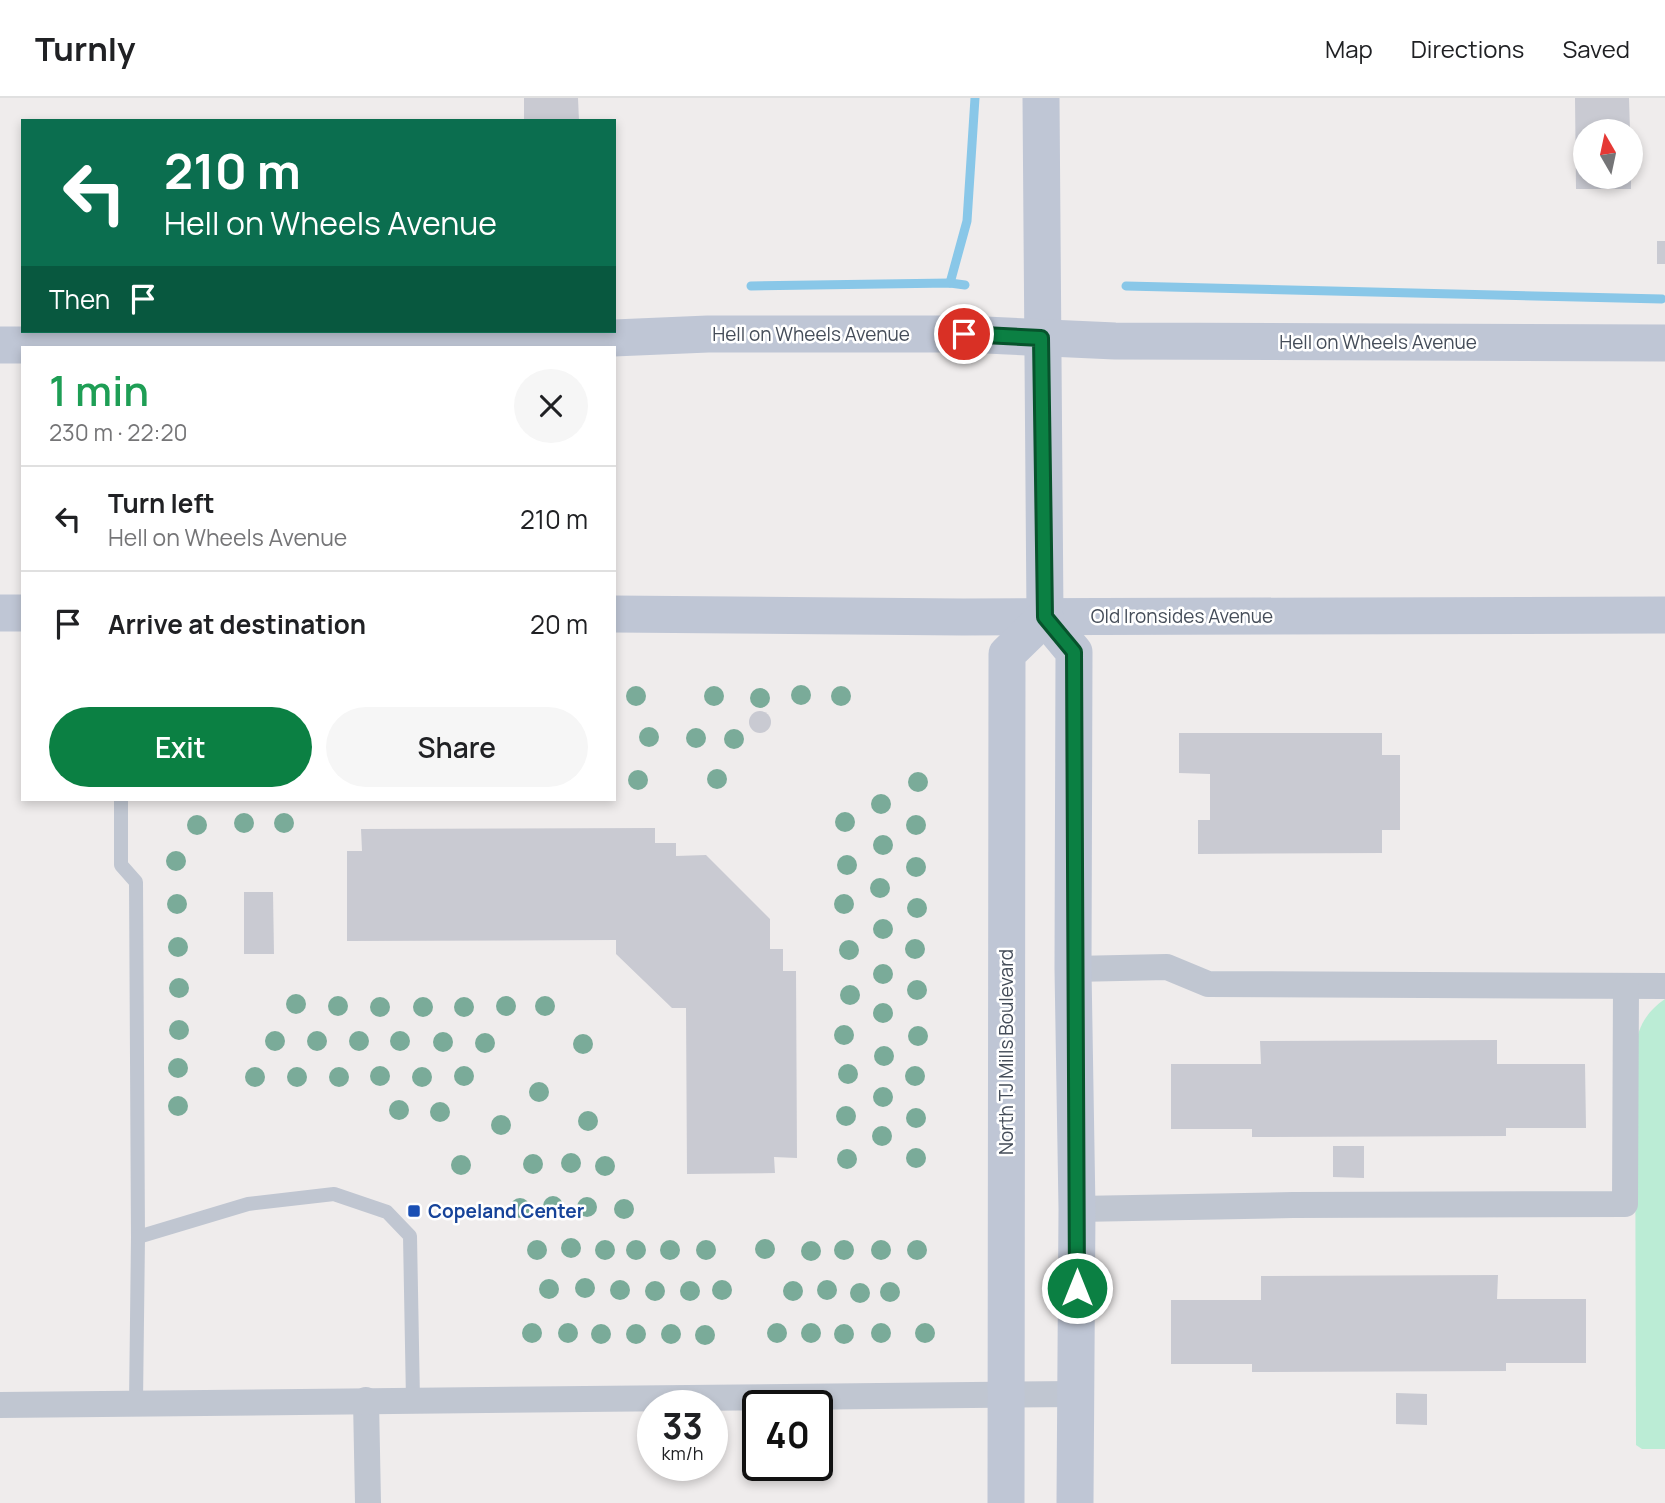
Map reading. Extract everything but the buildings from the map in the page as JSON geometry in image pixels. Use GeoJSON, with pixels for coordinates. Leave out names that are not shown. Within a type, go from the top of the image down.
{"type":"FeatureCollection","features":[{"type":"Feature","properties":{"kind":"street"},"geometry":{"type":"LineString","coordinates":[[1041,98],[1045,617],[1074,652],[1076,1503]]}},
{"type":"Feature","properties":{"kind":"street","name":"Hell on Wheels Avenue"},"geometry":{"type":"LineString","coordinates":[[0,345],[450,345],[708,334],[964,334],[1115,341],[1665,343]]}},
{"type":"Feature","properties":{"kind":"street"},"geometry":{"type":"LineString","coordinates":[[0,613],[21,613]]}},
{"type":"Feature","properties":{"kind":"street","name":"Old Ironsides Avenue"},"geometry":{"type":"LineString","coordinates":[[616,614],[1045,617],[1665,615]]}},
{"type":"Feature","properties":{"kind":"street","name":"North TJ Mills Boulevard"},"geometry":{"type":"LineString","coordinates":[[1006,1503],[1007,654],[1045,617]]}},
{"type":"Feature","properties":{"kind":"street"},"geometry":{"type":"LineString","coordinates":[[1073,969],[1167,967],[1208,984],[1665,986]]}},
{"type":"Feature","properties":{"kind":"street"},"geometry":{"type":"LineString","coordinates":[[1077,1209],[1268,1205],[1625,1204],[1626,987]]}},
{"type":"Feature","properties":{"kind":"street"},"geometry":{"type":"LineString","coordinates":[[0,1405],[1076,1394]]}},
{"type":"Feature","properties":{"kind":"street"},"geometry":{"type":"LineString","coordinates":[[366,1400],[368,1503]]}},
{"type":"Feature","properties":{"kind":"lane"},"geometry":{"type":"LineString","coordinates":[[121,801],[121,865],[136,882],[136,1403]]}},
{"type":"Feature","properties":{"kind":"lane"},"geometry":{"type":"LineString","coordinates":[[138,1237],[248,1204],[334,1194],[387,1212],[410,1236],[413,1400]]}},
{"type":"Feature","properties":{"kind":"green space"},"geometry":{"type":"Polygon","coordinates":[[[1665,999],[1665,1449],[1642,1449],[1636,1445],[1635,1051],[1644,1021],[1665,999]]]}},
{"type":"Feature","properties":{"kind":"waterway"},"geometry":{"type":"LineString","coordinates":[[950,283],[967,221],[975,98]]}},
{"type":"Feature","properties":{"kind":"waterway"},"geometry":{"type":"LineString","coordinates":[[751,286],[965,285]]}},
{"type":"Feature","properties":{"kind":"waterway"},"geometry":{"type":"LineString","coordinates":[[1126,286],[1662,299]]}},
{"type":"Feature","properties":{"kind":"place","name":"Copeland Center"},"geometry":{"type":"Point","coordinates":[414,1211]}},
{"type":"Feature","properties":{"kind":"route"},"geometry":{"type":"LineString","coordinates":[[964,334],[1041,338],[1045,617],[1074,652],[1076,746],[1073,969],[1077,1288]]}}]}
